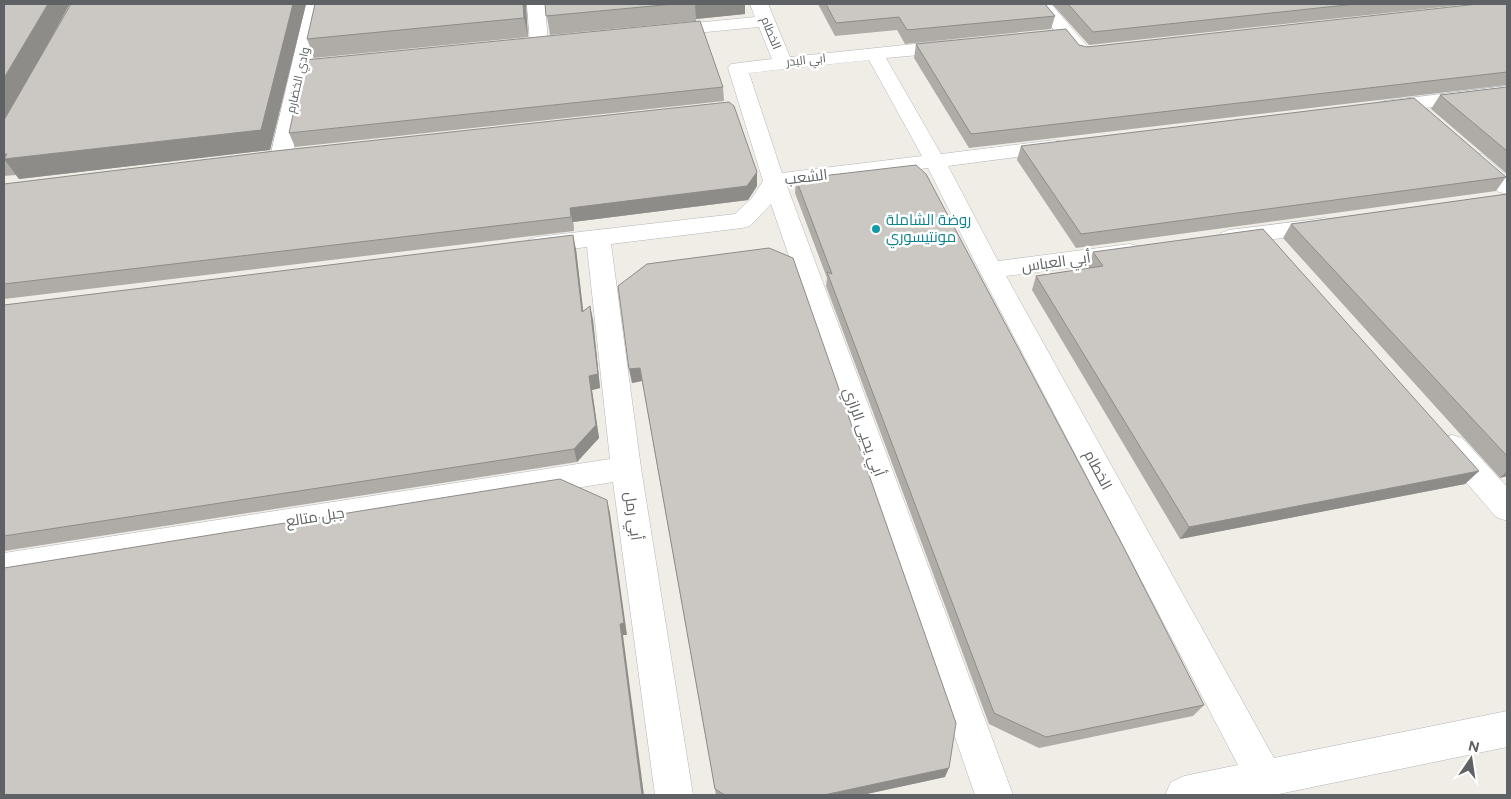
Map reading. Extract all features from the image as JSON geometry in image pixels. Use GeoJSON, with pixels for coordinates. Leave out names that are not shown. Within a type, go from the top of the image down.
{"type":"FeatureCollection","features":[{"type":"Feature","properties":{"kind":"street","name":"وادي الخضارم"},"geometry":{"type":"LineString","coordinates":[[281,157],[315,4]]}},
{"type":"Feature","properties":{"kind":"street"},"geometry":{"type":"LineString","coordinates":[[536,4],[539,43]]}},
{"type":"Feature","properties":{"kind":"street","name":"الخطام"},"geometry":{"type":"LineString","coordinates":[[759,4],[783,63]]}},
{"type":"Feature","properties":{"kind":"street"},"geometry":{"type":"LineString","coordinates":[[1042,4],[1083,53],[1103,51]]}},
{"type":"Feature","properties":{"kind":"street"},"geometry":{"type":"LineString","coordinates":[[647,33],[766,21]]}},
{"type":"Feature","properties":{"kind":"street"},"geometry":{"type":"LineString","coordinates":[[1048,36],[1068,34]]}},
{"type":"Feature","properties":{"kind":"street"},"geometry":{"type":"LineString","coordinates":[[519,45],[558,41]]}},
{"type":"Feature","properties":{"kind":"street","name":"ابي البدر"},"geometry":{"type":"LineString","coordinates":[[738,68],[971,44]]}},
{"type":"Feature","properties":{"kind":"street","name":"الخطام"},"geometry":{"type":"LineString","coordinates":[[874,53],[935,161],[991,270],[1264,777]]}},
{"type":"Feature","properties":{"kind":"street"},"geometry":{"type":"LineString","coordinates":[[302,67],[321,65]]}},
{"type":"Feature","properties":{"kind":"street","name":"أبي يحيى الرازي"},"geometry":{"type":"LineString","coordinates":[[738,68],[742,107],[774,181],[994,795]]}},
{"type":"Feature","properties":{"kind":"street"},"geometry":{"type":"LineString","coordinates":[[1363,110],[1507,92]]}},
{"type":"Feature","properties":{"kind":"street"},"geometry":{"type":"LineString","coordinates":[[1411,104],[1434,123]]}},
{"type":"Feature","properties":{"kind":"street","name":"الشعب"},"geometry":{"type":"LineString","coordinates":[[518,247],[742,221],[760,203],[774,181],[1071,144]]}},
{"type":"Feature","properties":{"kind":"street"},"geometry":{"type":"LineString","coordinates":[[1463,149],[1507,187]]}},
{"type":"Feature","properties":{"kind":"street"},"geometry":{"type":"LineString","coordinates":[[1205,242],[1341,222]]}},
{"type":"Feature","properties":{"kind":"street"},"geometry":{"type":"LineString","coordinates":[[1263,234],[1283,256]]}},
{"type":"Feature","properties":{"kind":"street","name":"أبي رمل"},"geometry":{"type":"LineString","coordinates":[[598,237],[626,468],[674,795]]}},
{"type":"Feature","properties":{"kind":"street","name":"أبي العباس"},"geometry":{"type":"LineString","coordinates":[[991,270],[1147,249]]}},
{"type":"Feature","properties":{"kind":"street"},"geometry":{"type":"LineString","coordinates":[[1435,426],[1507,508]]}},
{"type":"Feature","properties":{"kind":"street","name":"جبل متالع"},"geometry":{"type":"LineString","coordinates":[[4,567],[626,468]]}},
{"type":"Feature","properties":{"kind":"street"},"geometry":{"type":"LineString","coordinates":[[1184,795],[1264,777],[1507,729]]}},
{"type":"Feature","properties":{"kind":"building"},"geometry":{"type":"Polygon","coordinates":[[[4,4],[48,4],[4,78],[4,4]]]}},
{"type":"Feature","properties":{"kind":"building"},"geometry":{"type":"Polygon","coordinates":[[[71,4],[293,4],[261,130],[4,159],[7,154],[4,154],[4,120],[71,4]]]}},
{"type":"Feature","properties":{"kind":"building"},"geometry":{"type":"Polygon","coordinates":[[[315,4],[523,4],[524,18],[307,39],[315,4]]]}},
{"type":"Feature","properties":{"kind":"building"},"geometry":{"type":"Polygon","coordinates":[[[545,4],[674,4],[546,16],[545,4]]]}},
{"type":"Feature","properties":{"kind":"building"},"geometry":{"type":"Polygon","coordinates":[[[826,4],[1045,4],[1055,16],[907,30],[899,17],[836,23],[826,4]]]}},
{"type":"Feature","properties":{"kind":"building"},"geometry":{"type":"Polygon","coordinates":[[[1068,4],[1356,4],[1093,32],[1068,4]]]}},
{"type":"Feature","properties":{"kind":"building"},"geometry":{"type":"Polygon","coordinates":[[[1478,4],[1507,4],[1507,72],[971,134],[916,44],[1066,29],[1079,45],[1087,47],[1478,4]]]}},
{"type":"Feature","properties":{"kind":"building"},"geometry":{"type":"Polygon","coordinates":[[[700,21],[723,87],[289,133],[305,60],[700,21]]]}},
{"type":"Feature","properties":{"kind":"building"},"geometry":{"type":"Polygon","coordinates":[[[1507,87],[1507,151],[1440,95],[1507,87]]]}},
{"type":"Feature","properties":{"kind":"building"},"geometry":{"type":"Polygon","coordinates":[[[1414,98],[1506,177],[1081,234],[1021,146],[1414,98]]]}},
{"type":"Feature","properties":{"kind":"building"},"geometry":{"type":"Polygon","coordinates":[[[729,102],[734,106],[757,172],[747,186],[570,208],[571,217],[4,284],[4,184],[275,151],[729,102]]]}},
{"type":"Feature","properties":{"kind":"building"},"geometry":{"type":"Polygon","coordinates":[[[916,165],[926,174],[1124,548],[1204,705],[1046,737],[994,713],[827,272],[832,274],[796,179],[916,165]]]}},
{"type":"Feature","properties":{"kind":"building"},"geometry":{"type":"Polygon","coordinates":[[[1507,194],[1507,456],[1291,224],[1507,194]]]}},
{"type":"Feature","properties":{"kind":"building"},"geometry":{"type":"Polygon","coordinates":[[[1263,229],[1479,471],[1189,527],[1036,276],[1103,266],[1093,252],[1263,229]]]}},
{"type":"Feature","properties":{"kind":"building"},"geometry":{"type":"Polygon","coordinates":[[[573,235],[582,312],[590,306],[598,374],[589,376],[596,425],[574,449],[4,536],[4,305],[573,235]]]}},
{"type":"Feature","properties":{"kind":"building"},"geometry":{"type":"Polygon","coordinates":[[[769,248],[793,258],[956,723],[949,768],[824,795],[725,795],[715,789],[640,368],[629,369],[618,286],[647,264],[769,248]]]}},
{"type":"Feature","properties":{"kind":"building"},"geometry":{"type":"Polygon","coordinates":[[[560,479],[607,500],[624,623],[620,624],[642,795],[4,795],[4,568],[560,479]]]}},
{"type":"Feature","properties":{"kind":"place","name":"روضة الشاملة مونتيسوري"},"geometry":{"type":"Point","coordinates":[876,229]}}]}
